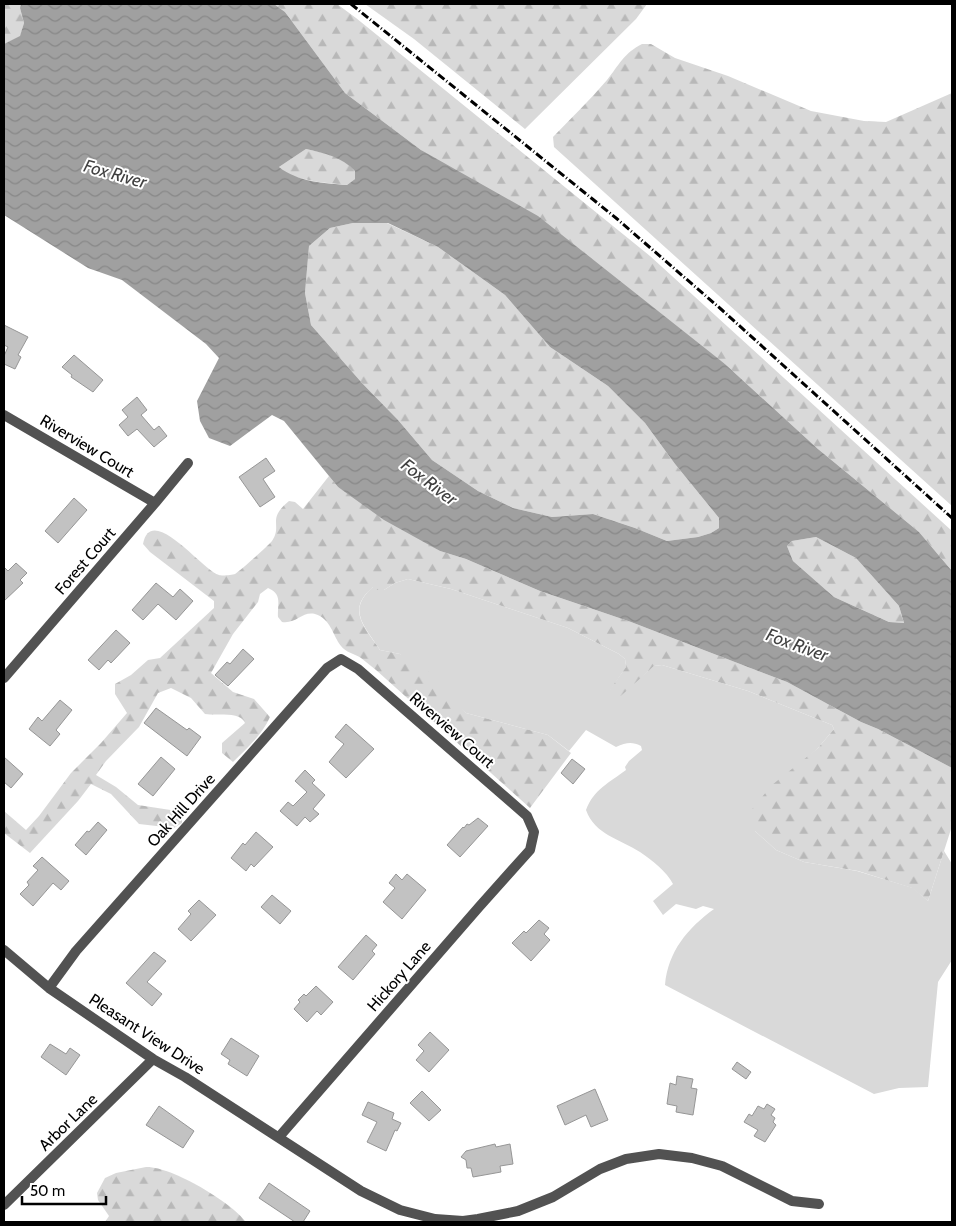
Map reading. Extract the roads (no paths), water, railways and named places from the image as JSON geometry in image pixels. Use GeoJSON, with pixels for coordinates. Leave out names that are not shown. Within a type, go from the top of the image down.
{"type":"FeatureCollection","features":[{"type":"Feature","properties":{"kind":"street","name":"Riverview Court"},"geometry":{"type":"LineString","coordinates":[[4,414],[155,504]]}},
{"type":"Feature","properties":{"kind":"street","name":"Forest Court"},"geometry":{"type":"LineString","coordinates":[[4,678],[155,504],[188,463]]}},
{"type":"Feature","properties":{"kind":"street","name":"Riverview Court"},"geometry":{"type":"LineString","coordinates":[[341,659],[358,669],[527,816],[534,832]]}},
{"type":"Feature","properties":{"kind":"street","name":"Oak Hill Drive"},"geometry":{"type":"LineString","coordinates":[[50,988],[86,940],[327,668],[341,659]]}},
{"type":"Feature","properties":{"kind":"street","name":"Hickory Lane"},"geometry":{"type":"LineString","coordinates":[[279,1137],[479,907],[521,862],[530,850],[534,832]]}},
{"type":"Feature","properties":{"kind":"street","name":"Pleasant View Drive"},"geometry":{"type":"LineString","coordinates":[[4,950],[50,988],[153,1059],[185,1077],[279,1137],[361,1192],[400,1210],[435,1219],[478,1220],[518,1211],[554,1197],[600,1169],[626,1159],[659,1154],[692,1158],[722,1166],[792,1201],[819,1204]]}},
{"type":"Feature","properties":{"kind":"street","name":"Arbor Lane"},"geometry":{"type":"LineString","coordinates":[[4,1206],[153,1059]]}},
{"type":"Feature","properties":{"kind":"water","name":"Fox River"},"geometry":{"type":"Polygon","coordinates":[[[21,4],[274,4],[285,12],[345,93],[421,150],[538,216],[725,364],[818,449],[919,532],[952,571],[952,768],[787,682],[631,622],[540,591],[466,559],[440,551],[384,520],[338,487],[284,421],[272,415],[230,446],[209,438],[200,421],[197,401],[219,358],[206,344],[122,280],[88,268],[4,215],[4,44],[20,36],[24,23],[20,8],[21,4]],[[306,149],[279,167],[294,176],[320,182],[347,185],[355,179],[355,171],[344,162],[326,154],[306,149]],[[353,223],[330,228],[309,246],[305,293],[311,325],[432,460],[478,491],[513,508],[552,517],[593,514],[667,541],[698,537],[719,528],[719,518],[675,464],[645,423],[608,386],[550,347],[505,295],[438,247],[388,223],[353,223]],[[816,537],[792,541],[787,546],[793,561],[834,597],[889,622],[904,623],[899,606],[856,558],[816,537]]]}},
{"type":"Feature","properties":{"kind":"railway"},"geometry":{"type":"LineString","coordinates":[[351,4],[616,218],[722,310],[952,518]]}}]}
